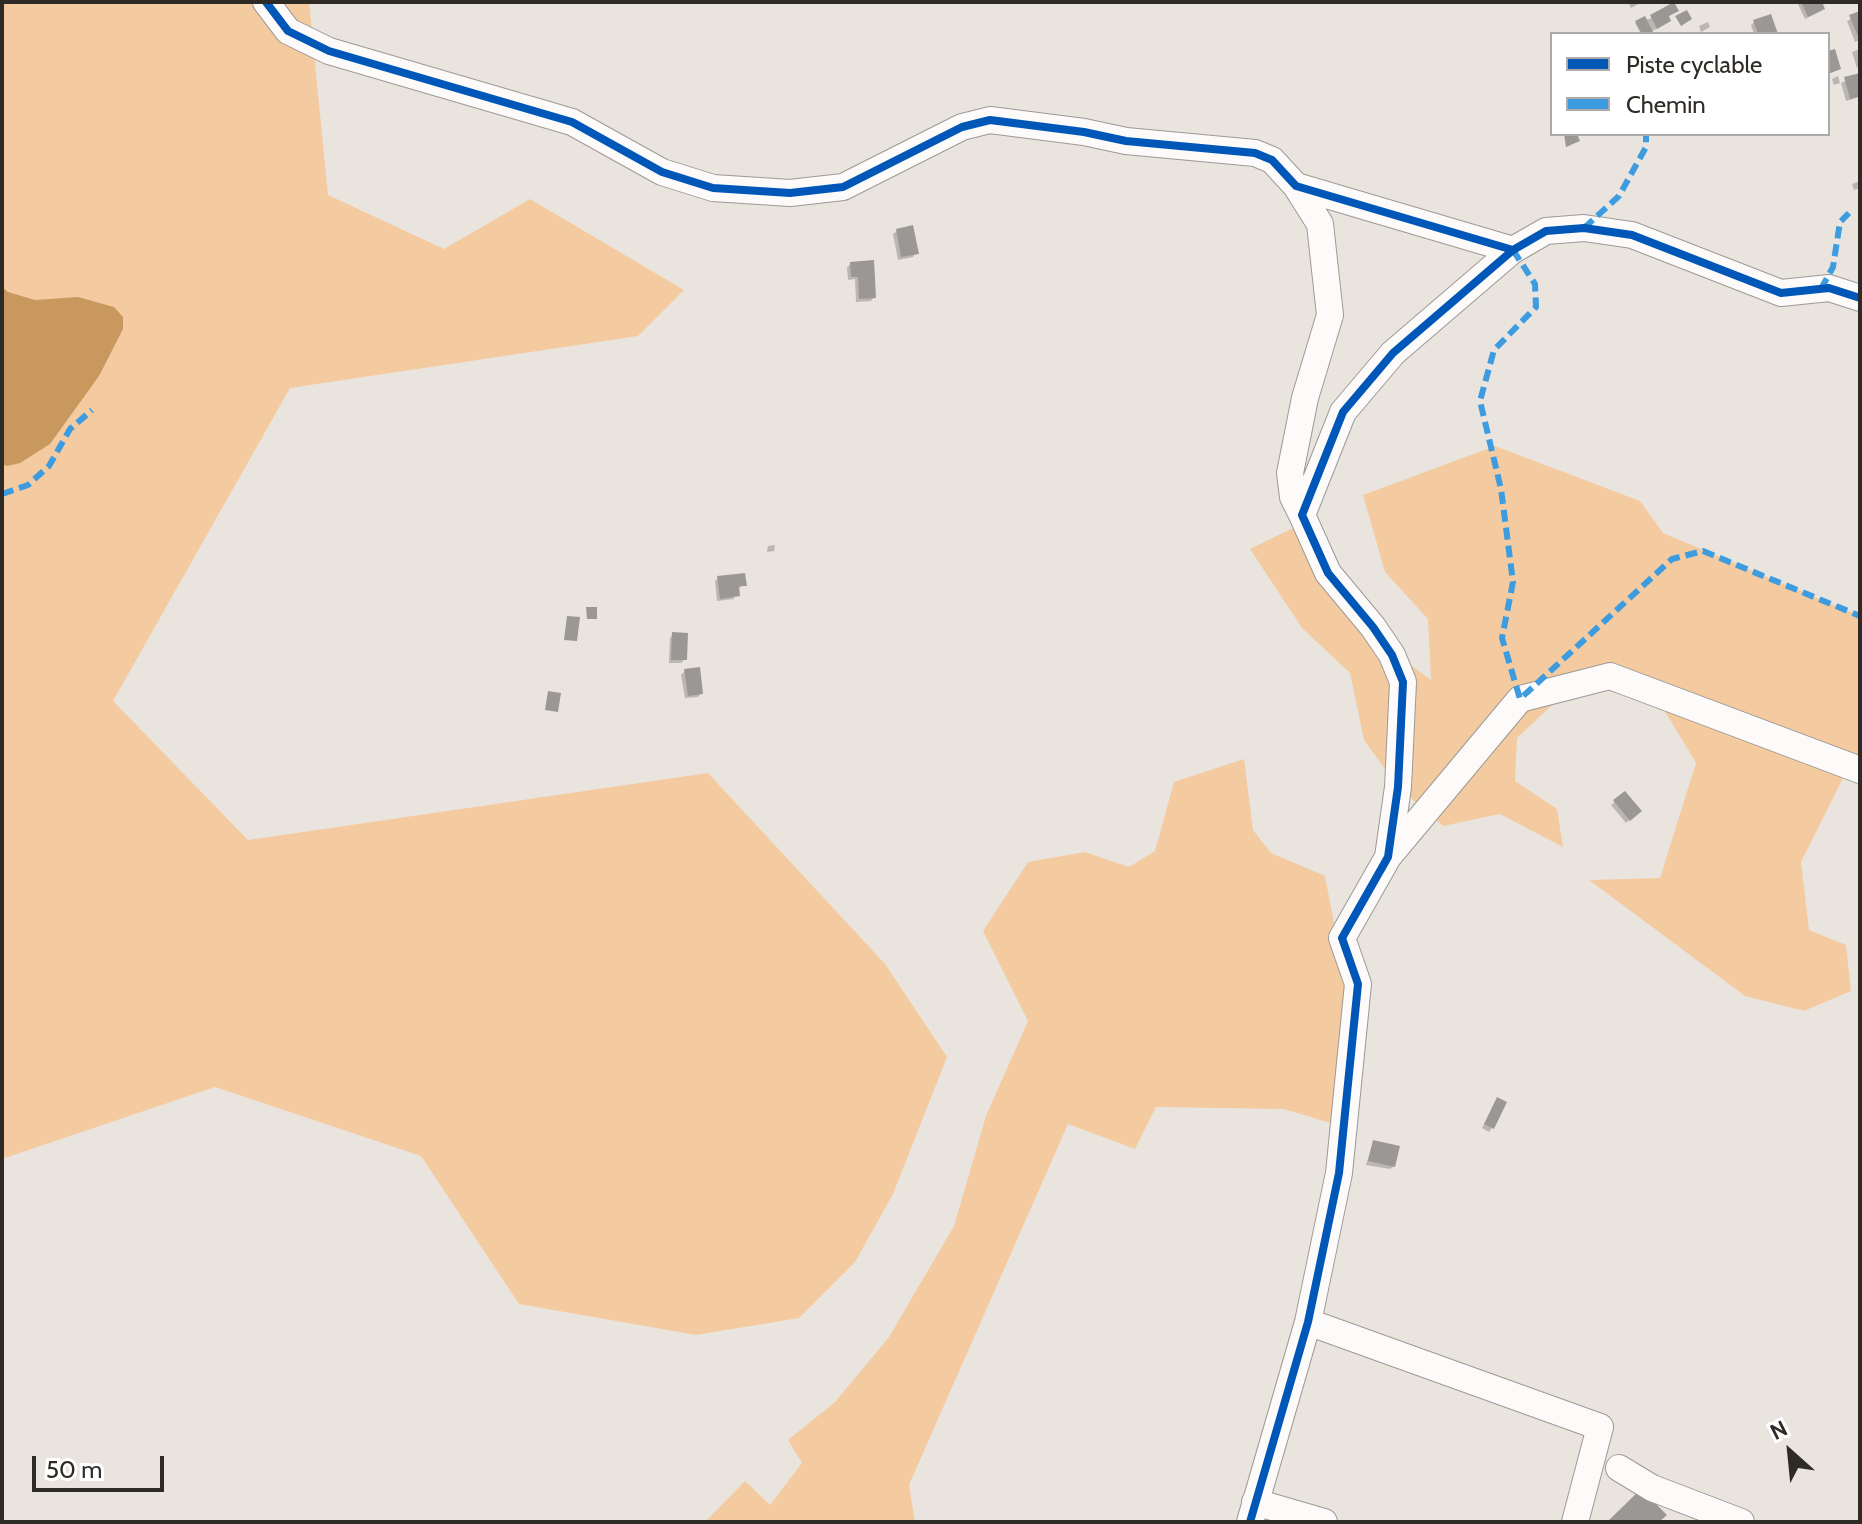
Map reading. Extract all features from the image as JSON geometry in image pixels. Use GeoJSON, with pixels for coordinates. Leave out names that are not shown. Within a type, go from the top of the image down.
{"type":"FeatureCollection","features":[{"type":"Feature","properties":{"kind":"street"},"geometry":{"type":"LineString","coordinates":[[266,2],[288,31],[329,51],[572,122],[662,172],[713,188],[790,193],[843,187],[962,127],[990,120],[1084,132],[1126,141],[1255,153],[1272,160],[1296,186],[1320,224],[1330,315],[1305,398],[1290,473],[1293,497],[1328,573],[1373,627],[1392,655],[1403,682],[1398,787],[1388,857]]}},
{"type":"Feature","properties":{"kind":"street"},"geometry":{"type":"LineString","coordinates":[[1296,186],[1513,250]]}},
{"type":"Feature","properties":{"kind":"street"},"geometry":{"type":"LineString","coordinates":[[1302,515],[1343,412],[1393,353],[1513,250],[1546,231],[1584,228],[1632,235],[1781,293],[1829,288],[1860,298]]}},
{"type":"Feature","properties":{"kind":"street"},"geometry":{"type":"LineString","coordinates":[[1324,1522],[1252,1512],[1308,1322],[1339,1173],[1358,984],[1342,938],[1388,857],[1520,699],[1610,676],[1860,770]]}},
{"type":"Feature","properties":{"kind":"street"},"geometry":{"type":"LineString","coordinates":[[1308,1322],[1600,1427],[1575,1522]]}},
{"type":"Feature","properties":{"kind":"street"},"geometry":{"type":"LineString","coordinates":[[1619,1468],[1652,1488],[1741,1522]]}},
{"type":"Feature","properties":{"kind":"shaded area"},"geometry":{"type":"Polygon","coordinates":[[[2,2],[309,2],[328,195],[444,249],[530,199],[684,290],[638,336],[290,388],[113,701],[248,840],[708,773],[885,964],[947,1057],[893,1194],[855,1262],[799,1318],[696,1335],[519,1304],[421,1156],[215,1087],[2,1159],[2,2]]]}},
{"type":"Feature","properties":{"kind":"shaded area"},"geometry":{"type":"Polygon","coordinates":[[[2,287],[8,292],[35,300],[78,297],[114,307],[123,317],[123,329],[99,376],[50,444],[20,463],[7,466],[2,464],[2,287]]]}},
{"type":"Feature","properties":{"kind":"shaded area"},"geometry":{"type":"Polygon","coordinates":[[[1495,446],[1640,501],[1663,533],[1860,616],[1860,770],[1849,766],[1801,862],[1809,930],[1846,945],[1851,991],[1804,1011],[1745,996],[1589,880],[1660,878],[1696,763],[1661,705],[1601,689],[1551,706],[1517,738],[1515,781],[1557,809],[1563,847],[1500,814],[1443,826],[1398,787],[1364,740],[1350,673],[1302,628],[1250,549],[1293,528],[1394,637],[1409,664],[1431,680],[1428,619],[1385,572],[1363,495],[1495,446]]]}},
{"type":"Feature","properties":{"kind":"shaded area"},"geometry":{"type":"Polygon","coordinates":[[[1244,759],[1253,830],[1271,853],[1325,876],[1354,1027],[1344,1127],[1284,1109],[1156,1107],[1135,1149],[1068,1124],[909,1485],[915,1522],[705,1522],[745,1481],[770,1505],[802,1463],[788,1440],[835,1402],[889,1337],[954,1226],[986,1116],[1028,1021],[983,931],[1028,862],[1085,852],[1129,867],[1155,851],[1174,782],[1244,759]]]}},
{"type":"Feature","properties":{"kind":"building"},"geometry":{"type":"Polygon","coordinates":[[[1674,2],[1679,11],[1669,16],[1671,21],[1657,29],[1650,15],[1674,2]]]}},
{"type":"Feature","properties":{"kind":"building"},"geometry":{"type":"Polygon","coordinates":[[[1801,2],[1822,2],[1825,9],[1808,17],[1801,2]]]}},
{"type":"Feature","properties":{"kind":"building"},"geometry":{"type":"Polygon","coordinates":[[[1687,10],[1692,19],[1681,26],[1675,16],[1687,10]]]}},
{"type":"Feature","properties":{"kind":"building"},"geometry":{"type":"Polygon","coordinates":[[[1860,11],[1860,41],[1849,15],[1860,11]]]}},
{"type":"Feature","properties":{"kind":"building"},"geometry":{"type":"Polygon","coordinates":[[[1771,14],[1777,32],[1757,32],[1753,20],[1771,14]]]}},
{"type":"Feature","properties":{"kind":"building"},"geometry":{"type":"Polygon","coordinates":[[[1645,16],[1653,32],[1641,32],[1635,21],[1645,16]]]}},
{"type":"Feature","properties":{"kind":"building"},"geometry":{"type":"Polygon","coordinates":[[[1835,49],[1841,69],[1830,73],[1830,50],[1835,49]]]}},
{"type":"Feature","properties":{"kind":"building"},"geometry":{"type":"Polygon","coordinates":[[[1860,73],[1860,96],[1850,99],[1844,77],[1860,73]]]}},
{"type":"Feature","properties":{"kind":"building"},"geometry":{"type":"Polygon","coordinates":[[[1564,136],[1578,136],[1580,141],[1566,147],[1564,136]]]}},
{"type":"Feature","properties":{"kind":"building"},"geometry":{"type":"Polygon","coordinates":[[[913,225],[919,254],[901,257],[896,229],[913,225]]]}},
{"type":"Feature","properties":{"kind":"building"},"geometry":{"type":"Polygon","coordinates":[[[874,260],[876,298],[859,299],[858,277],[851,277],[850,262],[874,260]]]}},
{"type":"Feature","properties":{"kind":"building"},"geometry":{"type":"Polygon","coordinates":[[[745,573],[747,586],[739,586],[740,596],[720,599],[717,576],[745,573]]]}},
{"type":"Feature","properties":{"kind":"building"},"geometry":{"type":"Polygon","coordinates":[[[586,607],[597,607],[597,619],[587,619],[586,607]]]}},
{"type":"Feature","properties":{"kind":"building"},"geometry":{"type":"Polygon","coordinates":[[[567,616],[580,617],[577,641],[564,640],[567,616]]]}},
{"type":"Feature","properties":{"kind":"building"},"geometry":{"type":"Polygon","coordinates":[[[672,632],[688,633],[687,660],[671,660],[672,632]]]}},
{"type":"Feature","properties":{"kind":"building"},"geometry":{"type":"Polygon","coordinates":[[[700,667],[703,694],[688,696],[684,669],[700,667]]]}},
{"type":"Feature","properties":{"kind":"building"},"geometry":{"type":"Polygon","coordinates":[[[548,691],[561,693],[558,712],[545,710],[548,691]]]}},
{"type":"Feature","properties":{"kind":"building"},"geometry":{"type":"Polygon","coordinates":[[[1625,791],[1642,811],[1630,821],[1613,800],[1625,791]]]}},
{"type":"Feature","properties":{"kind":"building"},"geometry":{"type":"Polygon","coordinates":[[[1497,1097],[1507,1102],[1494,1129],[1484,1124],[1497,1097]]]}},
{"type":"Feature","properties":{"kind":"building"},"geometry":{"type":"Polygon","coordinates":[[[1373,1140],[1400,1146],[1395,1167],[1368,1161],[1373,1140]]]}},
{"type":"Feature","properties":{"kind":"building"},"geometry":{"type":"Polygon","coordinates":[[[1641,1489],[1667,1515],[1659,1522],[1607,1522],[1641,1489]]]}},
{"type":"Feature","properties":{"kind":"marked path"},"geometry":{"type":"LineString","coordinates":[[1584,228],[1619,196],[1646,147],[1646,136]]}},
{"type":"Feature","properties":{"kind":"marked path"},"geometry":{"type":"LineString","coordinates":[[1821,289],[1833,267],[1840,222],[1849,213]]}},
{"type":"Feature","properties":{"kind":"marked path"},"geometry":{"type":"LineString","coordinates":[[1513,250],[1535,284],[1536,307],[1494,350],[1480,401],[1501,489],[1513,582],[1502,638],[1520,699],[1672,559],[1703,551],[1860,616]]}},
{"type":"Feature","properties":{"kind":"marked path"},"geometry":{"type":"LineString","coordinates":[[2,494],[28,485],[49,466],[70,429],[92,410]]}},
{"type":"Feature","properties":{"kind":"cycle path"},"geometry":{"type":"LineString","coordinates":[[266,2],[288,31],[329,51],[572,122],[662,172],[713,188],[790,193],[843,187],[962,127],[990,120],[1084,132],[1126,141],[1255,153],[1272,160],[1296,186],[1513,250]]}},
{"type":"Feature","properties":{"kind":"cycle path"},"geometry":{"type":"LineString","coordinates":[[1250,1522],[1308,1322],[1339,1173],[1358,984],[1342,938],[1388,857],[1398,787],[1403,682],[1392,655],[1373,627],[1328,573],[1302,515],[1343,412],[1393,353],[1513,250],[1546,231],[1584,228],[1632,235],[1781,293],[1829,288],[1860,298]]}}]}
